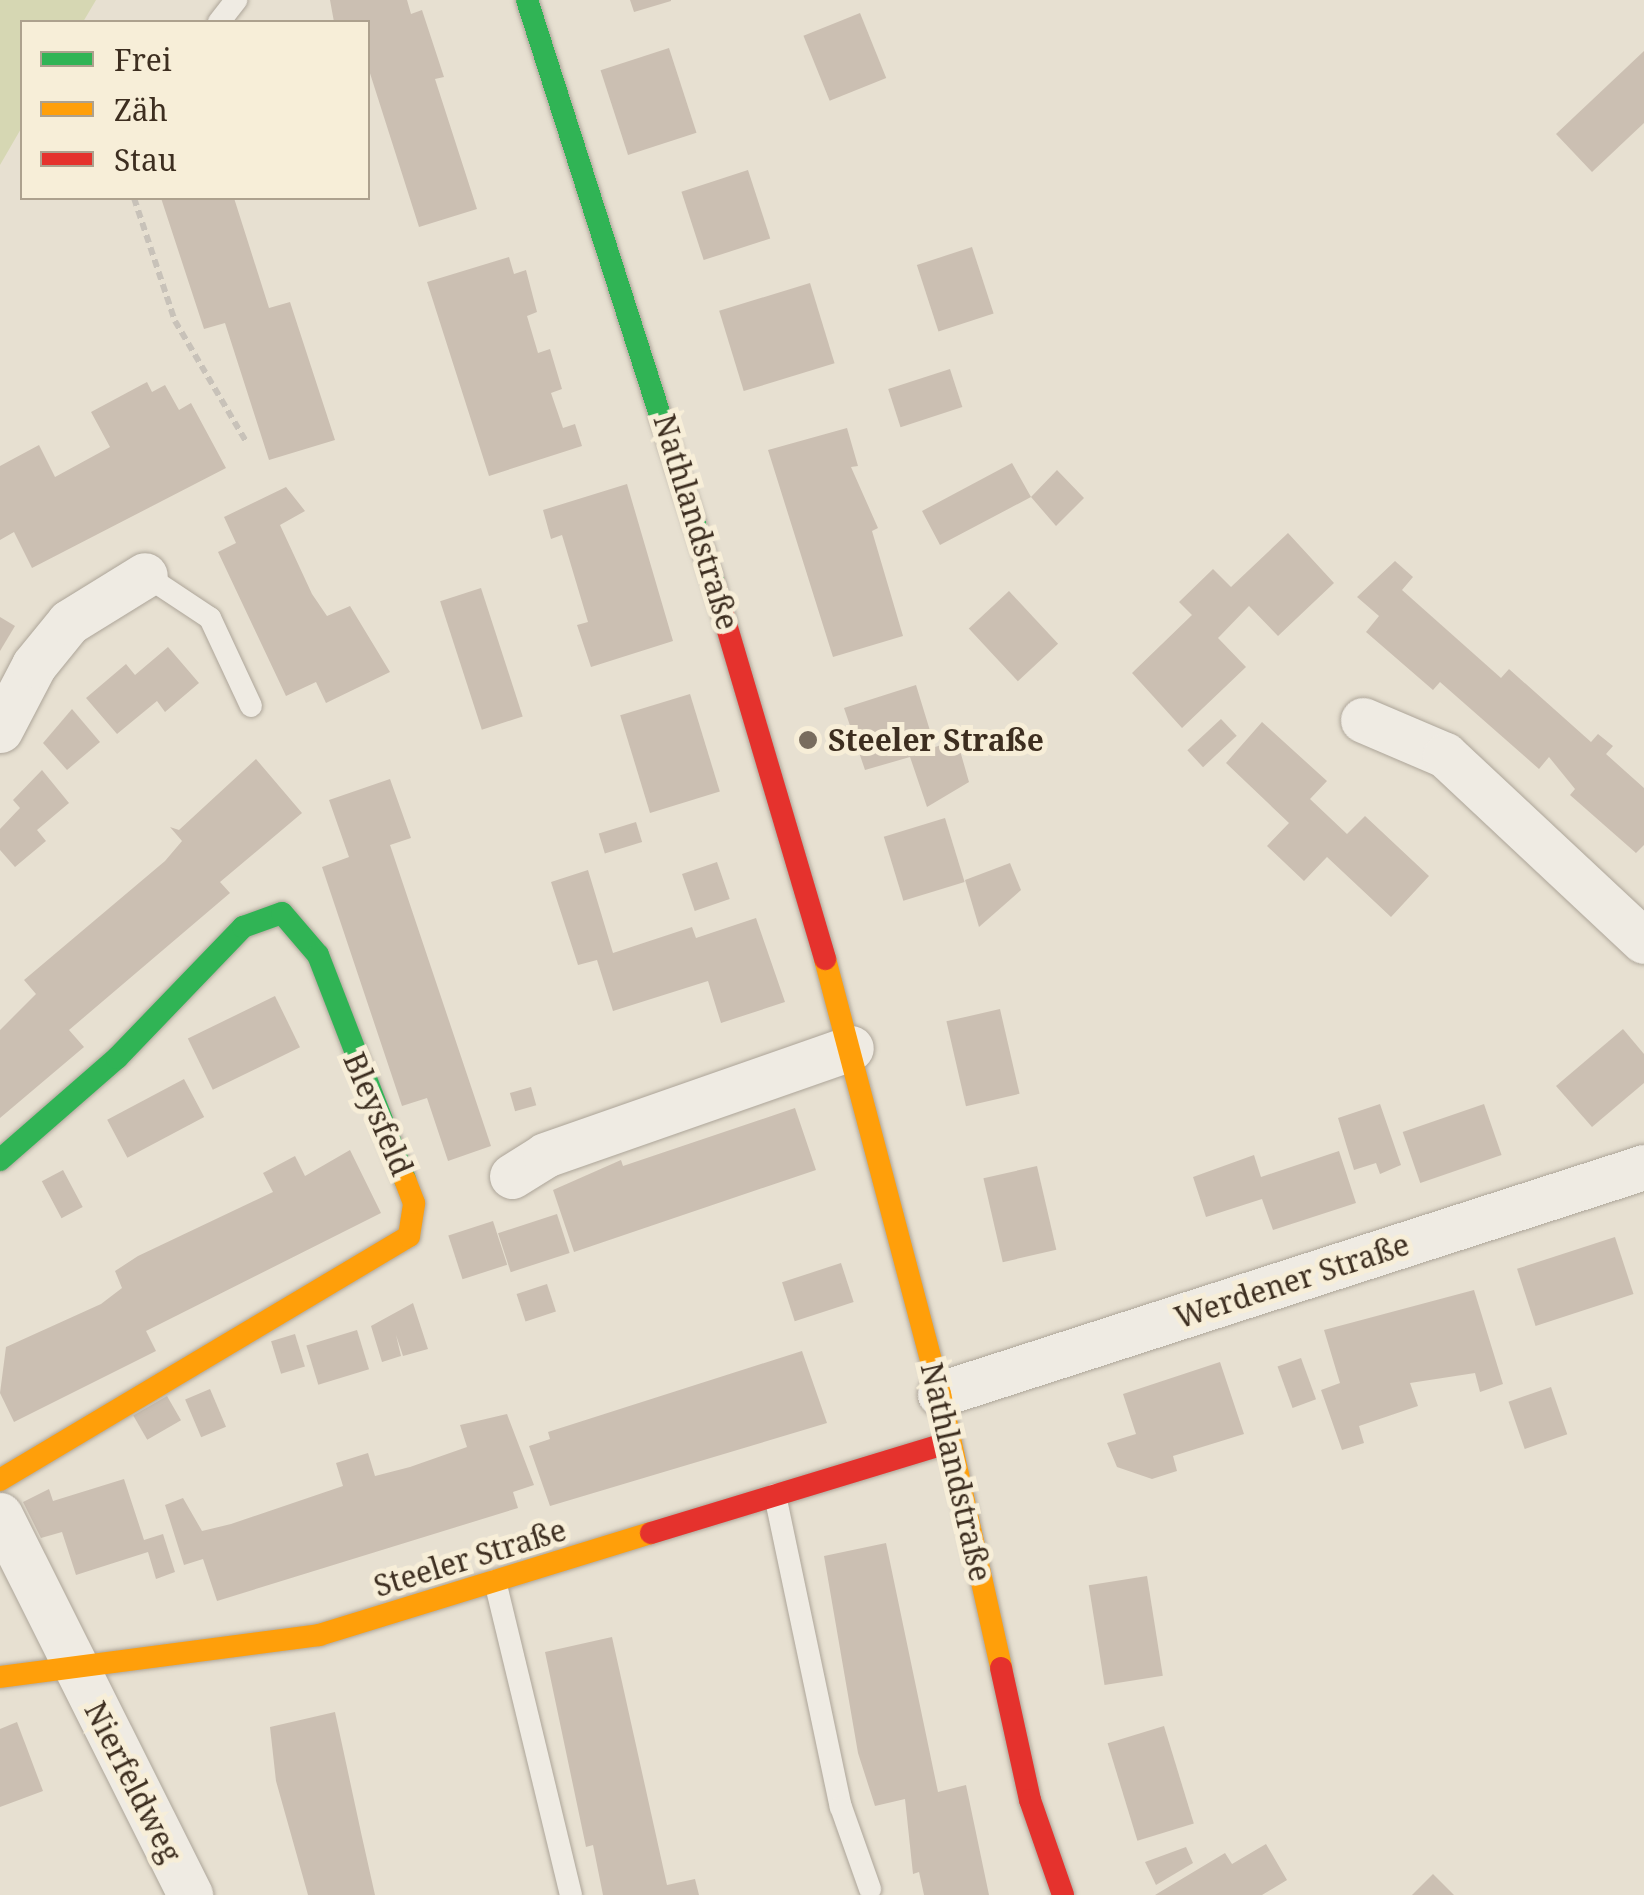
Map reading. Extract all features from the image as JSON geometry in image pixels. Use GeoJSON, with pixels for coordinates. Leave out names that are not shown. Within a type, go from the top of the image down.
{"type":"FeatureCollection","features":[{"type":"Feature","properties":{"kind":"street","name":"Nathlandstraße"},"geometry":{"type":"LineString","coordinates":[[527,0],[684,482],[851,1048],[940,1394],[947,1443],[1030,1800],[1063,1895]]}},
{"type":"Feature","properties":{"kind":"street"},"geometry":{"type":"LineString","coordinates":[[0,730],[34,665],[69,622],[145,576]]}},
{"type":"Feature","properties":{"kind":"street"},"geometry":{"type":"LineString","coordinates":[[1363,720],[1446,755],[1644,941]]}},
{"type":"Feature","properties":{"kind":"street","name":"Bleysfeld"},"geometry":{"type":"LineString","coordinates":[[0,1160],[118,1058],[243,926],[275,912],[295,922],[318,955],[414,1202],[409,1236],[0,1480]]}},
{"type":"Feature","properties":{"kind":"street"},"geometry":{"type":"LineString","coordinates":[[512,1176],[545,1155],[851,1048]]}},
{"type":"Feature","properties":{"kind":"street","name":"Werdener Straße"},"geometry":{"type":"LineString","coordinates":[[940,1394],[1644,1167]]}},
{"type":"Feature","properties":{"kind":"street","name":"Steeler Straße"},"geometry":{"type":"LineString","coordinates":[[0,1677],[267,1647],[947,1443]]}},
{"type":"Feature","properties":{"kind":"street"},"geometry":{"type":"LineString","coordinates":[[0,1515],[76,1668]]}},
{"type":"Feature","properties":{"kind":"street","name":"Nierfeldweg"},"geometry":{"type":"LineString","coordinates":[[76,1668],[190,1895]]}},
{"type":"Feature","properties":{"kind":"lane"},"geometry":{"type":"LineString","coordinates":[[221,20],[236,0]]}},
{"type":"Feature","properties":{"kind":"lane"},"geometry":{"type":"LineString","coordinates":[[145,576],[210,618],[251,706]]}},
{"type":"Feature","properties":{"kind":"lane"},"geometry":{"type":"LineString","coordinates":[[774,1495],[842,1807],[870,1888]]}},
{"type":"Feature","properties":{"kind":"lane"},"geometry":{"type":"LineString","coordinates":[[495,1581],[571,1895]]}},
{"type":"Feature","properties":{"kind":"path"},"geometry":{"type":"LineString","coordinates":[[135,200],[175,321],[247,443]]}},
{"type":"Feature","properties":{"kind":"green space"},"geometry":{"type":"Polygon","coordinates":[[[0,0],[96,0],[84,20],[20,20],[20,130],[0,165],[0,0]]]}},
{"type":"Feature","properties":{"kind":"building"},"geometry":{"type":"Polygon","coordinates":[[[330,0],[407,0],[411,14],[422,10],[444,77],[435,79],[477,209],[419,227],[370,73],[370,20],[334,20],[330,0]]]}},
{"type":"Feature","properties":{"kind":"building"},"geometry":{"type":"Polygon","coordinates":[[[630,0],[671,0],[671,1],[634,12],[630,0]]]}},
{"type":"Feature","properties":{"kind":"building"},"geometry":{"type":"Polygon","coordinates":[[[860,13],[886,78],[830,101],[803,36],[860,13]]]}},
{"type":"Feature","properties":{"kind":"building"},"geometry":{"type":"Polygon","coordinates":[[[669,48],[697,133],[628,155],[601,70],[669,48]]]}},
{"type":"Feature","properties":{"kind":"building"},"geometry":{"type":"Polygon","coordinates":[[[1644,51],[1644,123],[1592,172],[1556,134],[1644,51]]]}},
{"type":"Feature","properties":{"kind":"building"},"geometry":{"type":"Polygon","coordinates":[[[748,170],[770,238],[704,260],[681,192],[748,170]]]}},
{"type":"Feature","properties":{"kind":"building"},"geometry":{"type":"Polygon","coordinates":[[[162,200],[235,200],[269,308],[290,302],[335,440],[269,460],[225,323],[204,329],[162,200]]]}},
{"type":"Feature","properties":{"kind":"building"},"geometry":{"type":"Polygon","coordinates":[[[972,247],[994,314],[938,331],[917,265],[972,247]]]}},
{"type":"Feature","properties":{"kind":"building"},"geometry":{"type":"Polygon","coordinates":[[[509,257],[514,274],[526,270],[537,312],[527,316],[538,353],[550,349],[562,389],[551,393],[563,428],[575,424],[582,446],[489,476],[427,282],[509,257]]]}},
{"type":"Feature","properties":{"kind":"building"},"geometry":{"type":"Polygon","coordinates":[[[810,283],[835,363],[744,391],[719,311],[810,283]]]}},
{"type":"Feature","properties":{"kind":"building"},"geometry":{"type":"Polygon","coordinates":[[[950,369],[962,407],[901,427],[888,389],[950,369]]]}},
{"type":"Feature","properties":{"kind":"building"},"geometry":{"type":"Polygon","coordinates":[[[147,382],[152,392],[165,385],[179,410],[191,403],[226,468],[32,568],[14,532],[0,540],[0,466],[39,445],[55,477],[110,447],[91,412],[147,382]]]}},
{"type":"Feature","properties":{"kind":"building"},"geometry":{"type":"Polygon","coordinates":[[[847,428],[858,466],[851,467],[878,528],[872,531],[903,636],[833,657],[768,450],[847,428]]]}},
{"type":"Feature","properties":{"kind":"building"},"geometry":{"type":"Polygon","coordinates":[[[1012,463],[1031,497],[940,545],[922,511],[1012,463]]]}},
{"type":"Feature","properties":{"kind":"building"},"geometry":{"type":"Polygon","coordinates":[[[1057,470],[1084,498],[1056,526],[1031,497],[1057,470]]]}},
{"type":"Feature","properties":{"kind":"building"},"geometry":{"type":"Polygon","coordinates":[[[627,484],[673,641],[591,667],[577,625],[588,622],[562,535],[551,539],[543,510],[627,484]]]}},
{"type":"Feature","properties":{"kind":"building"},"geometry":{"type":"Polygon","coordinates":[[[286,487],[305,511],[280,525],[312,594],[327,616],[350,606],[390,672],[326,703],[316,682],[286,696],[218,552],[236,543],[224,517],[286,487]]]}},
{"type":"Feature","properties":{"kind":"building"},"geometry":{"type":"Polygon","coordinates":[[[1288,533],[1334,583],[1278,636],[1249,606],[1218,638],[1246,667],[1182,728],[1132,673],[1192,615],[1179,602],[1213,569],[1231,587],[1288,533]]]}},
{"type":"Feature","properties":{"kind":"building"},"geometry":{"type":"Polygon","coordinates":[[[1395,561],[1413,577],[1402,590],[1501,678],[1509,669],[1591,742],[1598,734],[1613,746],[1606,754],[1644,788],[1644,845],[1636,853],[1570,795],[1575,789],[1549,757],[1539,769],[1440,682],[1433,690],[1366,632],[1379,616],[1357,597],[1395,561]]]}},
{"type":"Feature","properties":{"kind":"building"},"geometry":{"type":"Polygon","coordinates":[[[481,588],[523,716],[482,730],[440,601],[481,588]]]}},
{"type":"Feature","properties":{"kind":"building"},"geometry":{"type":"Polygon","coordinates":[[[1009,591],[1058,644],[1018,681],[969,629],[1009,591]]]}},
{"type":"Feature","properties":{"kind":"building"},"geometry":{"type":"Polygon","coordinates":[[[0,617],[15,626],[0,651],[0,617]]]}},
{"type":"Feature","properties":{"kind":"building"},"geometry":{"type":"Polygon","coordinates":[[[168,647],[199,683],[165,712],[157,701],[117,734],[86,698],[126,664],[135,675],[168,647]]]}},
{"type":"Feature","properties":{"kind":"building"},"geometry":{"type":"Polygon","coordinates":[[[916,685],[935,747],[957,740],[969,782],[927,807],[910,757],[865,770],[844,708],[916,685]]]}},
{"type":"Feature","properties":{"kind":"building"},"geometry":{"type":"Polygon","coordinates":[[[690,694],[720,792],[650,813],[620,715],[690,694]]]}},
{"type":"Feature","properties":{"kind":"building"},"geometry":{"type":"Polygon","coordinates":[[[72,709],[100,742],[67,770],[43,743],[72,709]]]}},
{"type":"Feature","properties":{"kind":"building"},"geometry":{"type":"Polygon","coordinates":[[[1221,719],[1237,736],[1203,767],[1187,750],[1221,719]]]}},
{"type":"Feature","properties":{"kind":"building"},"geometry":{"type":"Polygon","coordinates":[[[1262,722],[1327,781],[1310,799],[1347,834],[1365,816],[1429,876],[1391,917],[1327,857],[1304,881],[1267,846],[1289,823],[1226,763],[1262,722]]]}},
{"type":"Feature","properties":{"kind":"building"},"geometry":{"type":"Polygon","coordinates":[[[256,759],[302,813],[220,882],[230,893],[69,1030],[84,1047],[0,1118],[0,1030],[36,994],[24,980],[165,861],[182,841],[170,827],[179,830],[256,759]]]}},
{"type":"Feature","properties":{"kind":"building"},"geometry":{"type":"Polygon","coordinates":[[[42,770],[69,803],[37,830],[46,841],[15,867],[0,850],[0,829],[20,808],[13,800],[42,770]]]}},
{"type":"Feature","properties":{"kind":"building"},"geometry":{"type":"Polygon","coordinates":[[[390,779],[411,838],[390,845],[491,1146],[448,1161],[427,1098],[402,1106],[322,867],[349,857],[329,800],[390,779]]]}},
{"type":"Feature","properties":{"kind":"building"},"geometry":{"type":"Polygon","coordinates":[[[945,818],[965,882],[903,901],[884,837],[945,818]]]}},
{"type":"Feature","properties":{"kind":"building"},"geometry":{"type":"Polygon","coordinates":[[[636,822],[642,842],[605,853],[599,833],[636,822]]]}},
{"type":"Feature","properties":{"kind":"building"},"geometry":{"type":"Polygon","coordinates":[[[717,862],[730,899],[695,911],[682,874],[717,862]]]}},
{"type":"Feature","properties":{"kind":"building"},"geometry":{"type":"Polygon","coordinates":[[[1010,863],[1021,890],[979,927],[965,880],[1010,863]]]}},
{"type":"Feature","properties":{"kind":"building"},"geometry":{"type":"Polygon","coordinates":[[[588,870],[613,953],[692,927],[696,938],[756,918],[785,1002],[721,1023],[708,981],[613,1011],[597,960],[578,965],[551,882],[588,870]]]}},
{"type":"Feature","properties":{"kind":"building"},"geometry":{"type":"Polygon","coordinates":[[[275,996],[300,1047],[213,1090],[188,1039],[275,996]]]}},
{"type":"Feature","properties":{"kind":"building"},"geometry":{"type":"Polygon","coordinates":[[[1000,1009],[1020,1094],[966,1106],[946,1021],[1000,1009]]]}},
{"type":"Feature","properties":{"kind":"building"},"geometry":{"type":"Polygon","coordinates":[[[1623,1029],[1644,1054],[1644,1083],[1592,1127],[1556,1086],[1623,1029]]]}},
{"type":"Feature","properties":{"kind":"building"},"geometry":{"type":"Polygon","coordinates":[[[184,1079],[204,1117],[127,1158],[107,1120],[184,1079]]]}},
{"type":"Feature","properties":{"kind":"building"},"geometry":{"type":"Polygon","coordinates":[[[531,1087],[536,1105],[515,1111],[510,1093],[531,1087]]]}},
{"type":"Feature","properties":{"kind":"building"},"geometry":{"type":"Polygon","coordinates":[[[1380,1104],[1401,1165],[1380,1174],[1376,1163],[1354,1170],[1338,1118],[1380,1104]]]}},
{"type":"Feature","properties":{"kind":"building"},"geometry":{"type":"Polygon","coordinates":[[[1484,1104],[1502,1155],[1420,1183],[1403,1132],[1484,1104]]]}},
{"type":"Feature","properties":{"kind":"building"},"geometry":{"type":"Polygon","coordinates":[[[795,1108],[816,1170],[574,1252],[553,1190],[621,1160],[623,1166],[795,1108]]]}},
{"type":"Feature","properties":{"kind":"building"},"geometry":{"type":"Polygon","coordinates":[[[350,1150],[381,1213],[146,1331],[156,1351],[14,1422],[0,1393],[6,1347],[101,1304],[122,1288],[115,1271],[138,1256],[273,1192],[263,1173],[295,1156],[305,1176],[350,1150]]]}},
{"type":"Feature","properties":{"kind":"building"},"geometry":{"type":"Polygon","coordinates":[[[1339,1151],[1356,1203],[1273,1230],[1262,1199],[1206,1217],[1193,1177],[1254,1155],[1261,1177],[1339,1151]]]}},
{"type":"Feature","properties":{"kind":"building"},"geometry":{"type":"Polygon","coordinates":[[[1037,1166],[1056,1250],[1003,1262],[983,1178],[1037,1166]]]}},
{"type":"Feature","properties":{"kind":"building"},"geometry":{"type":"Polygon","coordinates":[[[63,1170],[83,1207],[62,1218],[42,1181],[63,1170]]]}},
{"type":"Feature","properties":{"kind":"building"},"geometry":{"type":"Polygon","coordinates":[[[557,1214],[570,1253],[511,1272],[498,1233],[557,1214]]]}},
{"type":"Feature","properties":{"kind":"building"},"geometry":{"type":"Polygon","coordinates":[[[493,1221],[507,1265],[463,1279],[448,1236],[493,1221]]]}},
{"type":"Feature","properties":{"kind":"building"},"geometry":{"type":"Polygon","coordinates":[[[1615,1237],[1634,1294],[1536,1326],[1517,1269],[1615,1237]]]}},
{"type":"Feature","properties":{"kind":"building"},"geometry":{"type":"Polygon","coordinates":[[[841,1263],[854,1302],[795,1321],[782,1282],[841,1263]]]}},
{"type":"Feature","properties":{"kind":"building"},"geometry":{"type":"Polygon","coordinates":[[[547,1284],[556,1312],[526,1321],[517,1294],[547,1284]]]}},
{"type":"Feature","properties":{"kind":"building"},"geometry":{"type":"Polygon","coordinates":[[[1474,1290],[1503,1384],[1480,1392],[1475,1373],[1410,1383],[1418,1406],[1359,1426],[1364,1443],[1342,1450],[1321,1390],[1340,1383],[1324,1330],[1474,1290]]]}},
{"type":"Feature","properties":{"kind":"building"},"geometry":{"type":"Polygon","coordinates":[[[413,1303],[428,1349],[403,1356],[396,1335],[401,1356],[382,1362],[371,1326],[413,1303]]]}},
{"type":"Feature","properties":{"kind":"building"},"geometry":{"type":"Polygon","coordinates":[[[357,1330],[369,1369],[318,1385],[306,1345],[357,1330]]]}},
{"type":"Feature","properties":{"kind":"building"},"geometry":{"type":"Polygon","coordinates":[[[295,1334],[305,1367],[281,1374],[271,1341],[295,1334]]]}},
{"type":"Feature","properties":{"kind":"building"},"geometry":{"type":"Polygon","coordinates":[[[802,1351],[827,1423],[550,1506],[529,1446],[550,1439],[548,1432],[802,1351]]]}},
{"type":"Feature","properties":{"kind":"building"},"geometry":{"type":"Polygon","coordinates":[[[1301,1358],[1316,1399],[1293,1408],[1278,1367],[1301,1358]]]}},
{"type":"Feature","properties":{"kind":"building"},"geometry":{"type":"Polygon","coordinates":[[[1220,1362],[1244,1434],[1173,1456],[1177,1471],[1152,1479],[1117,1467],[1107,1443],[1136,1434],[1123,1394],[1220,1362]]]}},
{"type":"Feature","properties":{"kind":"building"},"geometry":{"type":"Polygon","coordinates":[[[1551,1387],[1567,1434],[1525,1449],[1508,1402],[1551,1387]]]}},
{"type":"Feature","properties":{"kind":"building"},"geometry":{"type":"Polygon","coordinates":[[[210,1389],[226,1427],[201,1437],[185,1400],[210,1389]]]}},
{"type":"Feature","properties":{"kind":"building"},"geometry":{"type":"Polygon","coordinates":[[[167,1396],[181,1420],[147,1440],[133,1416],[167,1396]]]}},
{"type":"Feature","properties":{"kind":"building"},"geometry":{"type":"Polygon","coordinates":[[[507,1414],[534,1485],[513,1492],[518,1508],[217,1601],[203,1559],[184,1565],[165,1505],[183,1498],[202,1531],[231,1524],[343,1486],[336,1463],[368,1453],[375,1476],[410,1467],[467,1447],[460,1425],[507,1414]]]}},
{"type":"Feature","properties":{"kind":"building"},"geometry":{"type":"Polygon","coordinates":[[[124,1479],[144,1540],[163,1534],[175,1572],[156,1579],[148,1552],[76,1575],[62,1532],[41,1538],[23,1502],[49,1489],[53,1501],[124,1479]]]}},
{"type":"Feature","properties":{"kind":"building"},"geometry":{"type":"Polygon","coordinates":[[[886,1543],[938,1792],[966,1785],[989,1895],[924,1895],[919,1872],[913,1874],[905,1799],[875,1806],[858,1753],[824,1556],[886,1543]]]}},
{"type":"Feature","properties":{"kind":"building"},"geometry":{"type":"Polygon","coordinates":[[[1147,1576],[1163,1676],[1105,1685],[1089,1585],[1147,1576]]]}},
{"type":"Feature","properties":{"kind":"building"},"geometry":{"type":"Polygon","coordinates":[[[612,1637],[667,1885],[695,1879],[699,1895],[603,1895],[593,1845],[586,1847],[545,1652],[612,1637]]]}},
{"type":"Feature","properties":{"kind":"building"},"geometry":{"type":"Polygon","coordinates":[[[335,1712],[375,1895],[308,1895],[276,1781],[270,1727],[335,1712]]]}},
{"type":"Feature","properties":{"kind":"building"},"geometry":{"type":"Polygon","coordinates":[[[17,1722],[43,1791],[0,1807],[0,1729],[17,1722]]]}},
{"type":"Feature","properties":{"kind":"building"},"geometry":{"type":"Polygon","coordinates":[[[1164,1726],[1194,1824],[1137,1841],[1108,1743],[1164,1726]]]}},
{"type":"Feature","properties":{"kind":"building"},"geometry":{"type":"Polygon","coordinates":[[[1266,1844],[1287,1880],[1262,1895],[1155,1895],[1225,1853],[1232,1864],[1266,1844]]]}},
{"type":"Feature","properties":{"kind":"building"},"geometry":{"type":"Polygon","coordinates":[[[1186,1847],[1193,1863],[1156,1885],[1145,1862],[1186,1847]]]}},
{"type":"Feature","properties":{"kind":"building"},"geometry":{"type":"Polygon","coordinates":[[[1433,1874],[1454,1895],[1412,1895],[1433,1874]]]}},
{"type":"Feature","properties":{"kind":"traffic: fast"},"geometry":{"type":"LineString","coordinates":[[527,0],[715,587]]}},
{"type":"Feature","properties":{"kind":"traffic: fast"},"geometry":{"type":"LineString","coordinates":[[0,1160],[117,1058],[243,927],[282,913],[318,955],[405,1179]]}},
{"type":"Feature","properties":{"kind":"traffic: slow"},"geometry":{"type":"LineString","coordinates":[[825,959],[940,1394],[1001,1668]]}},
{"type":"Feature","properties":{"kind":"traffic: slow"},"geometry":{"type":"LineString","coordinates":[[0,1480],[409,1236],[414,1203],[405,1179]]}},
{"type":"Feature","properties":{"kind":"traffic: slow"},"geometry":{"type":"LineString","coordinates":[[0,1677],[319,1635],[651,1533]]}},
{"type":"Feature","properties":{"kind":"traffic: jam"},"geometry":{"type":"LineString","coordinates":[[715,587],[825,959]]}},
{"type":"Feature","properties":{"kind":"traffic: jam"},"geometry":{"type":"LineString","coordinates":[[651,1533],[947,1443]]}},
{"type":"Feature","properties":{"kind":"traffic: jam"},"geometry":{"type":"LineString","coordinates":[[1001,1668],[1030,1800],[1063,1895]]}},
{"type":"Feature","properties":{"kind":"place","name":"Steeler Straße"},"geometry":{"type":"Point","coordinates":[808,740]}}]}
